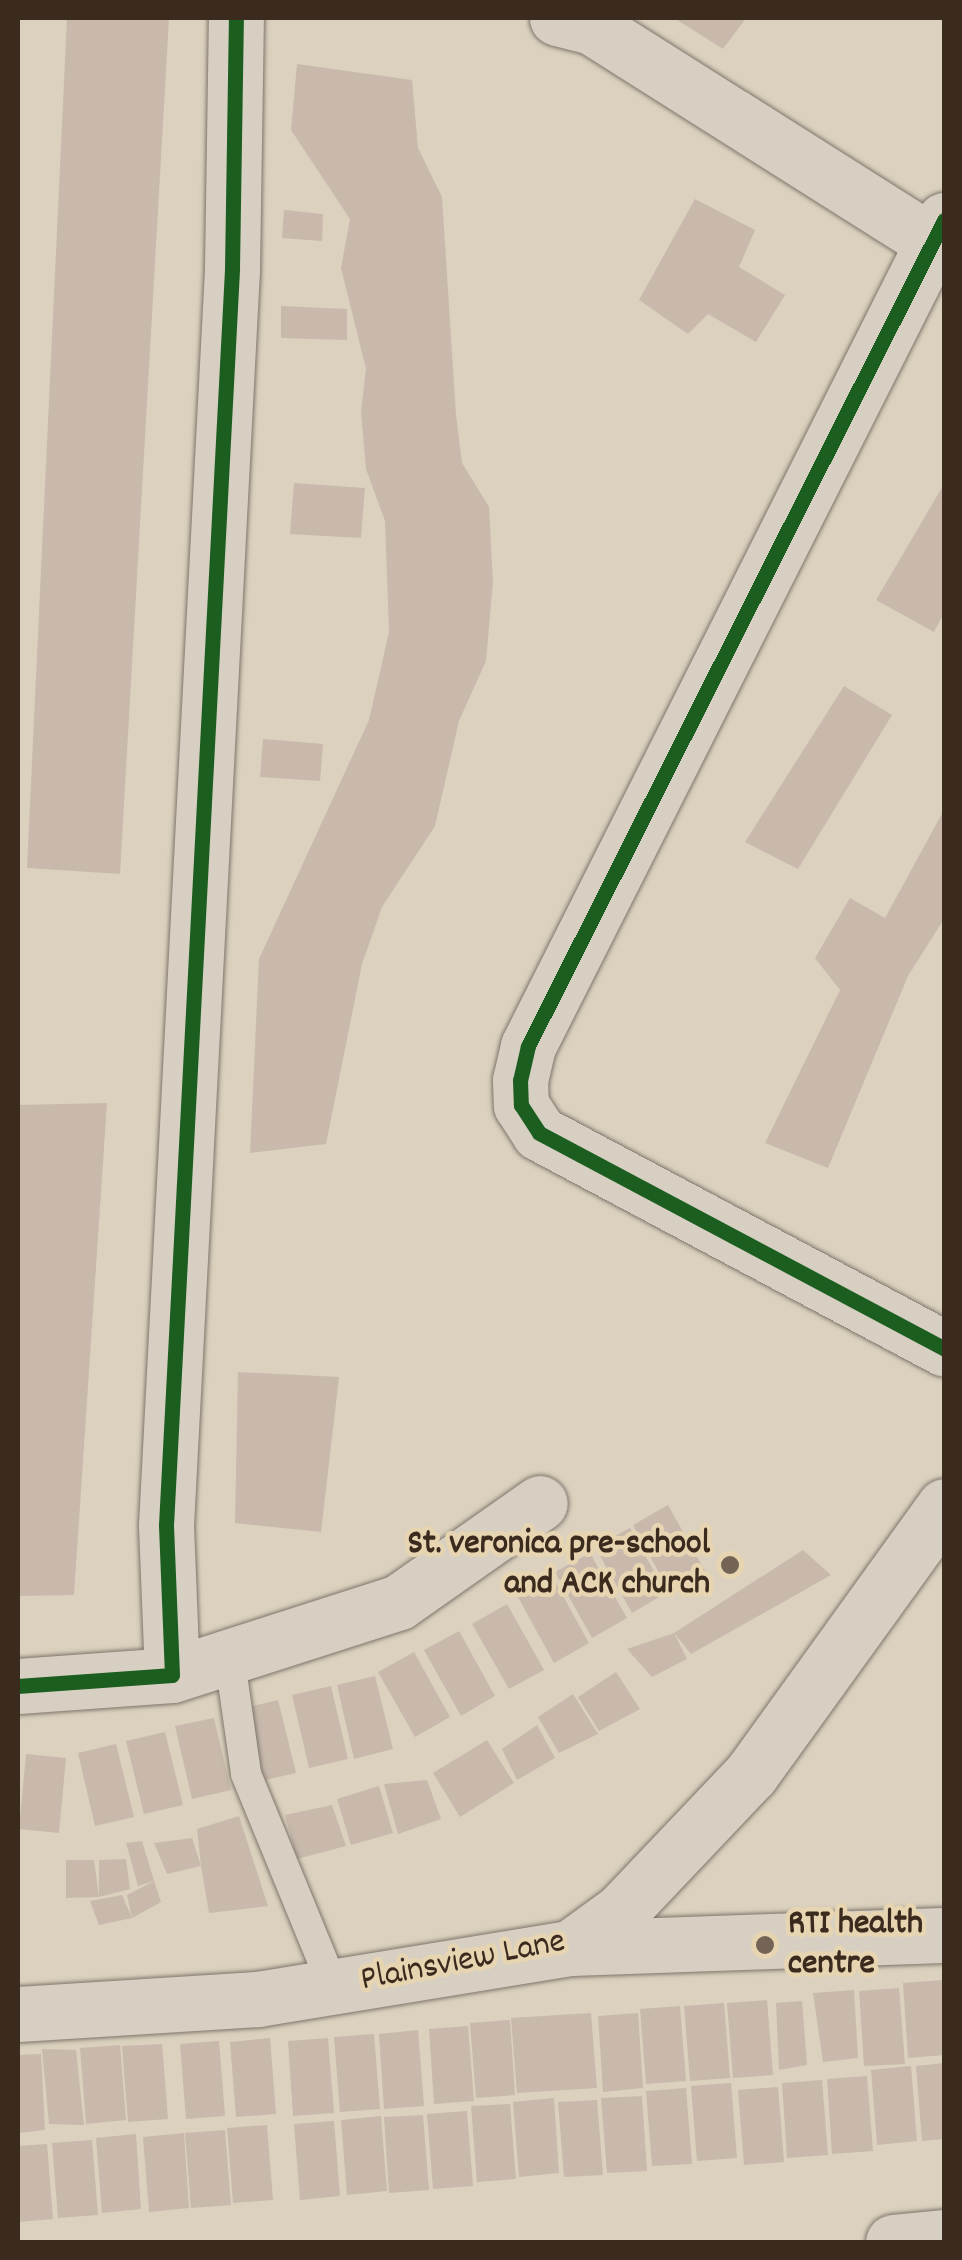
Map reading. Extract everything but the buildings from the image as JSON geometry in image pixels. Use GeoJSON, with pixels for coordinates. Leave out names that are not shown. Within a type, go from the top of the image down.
{"type":"FeatureCollection","features":[{"type":"Feature","properties":{"kind":"street"},"geometry":{"type":"LineString","coordinates":[[172,1675],[166,1525],[232,268],[236,18]]}},
{"type":"Feature","properties":{"kind":"street"},"geometry":{"type":"LineString","coordinates":[[557,18],[592,27],[939,232],[528,1046],[520,1080],[521,1105],[539,1132],[944,1348]]}},
{"type":"Feature","properties":{"kind":"street"},"geometry":{"type":"LineString","coordinates":[[18,1686],[172,1675],[230,1661],[399,1602],[540,1503]]}},
{"type":"Feature","properties":{"kind":"street","name":"Plainsview Lane"},"geometry":{"type":"LineString","coordinates":[[18,2014],[95,2016],[333,1986],[570,1948],[622,1911],[751,1774],[944,1506]]}},
{"type":"Feature","properties":{"kind":"street"},"geometry":{"type":"LineString","coordinates":[[570,1948],[944,1936]]}},
{"type":"Feature","properties":{"kind":"street"},"geometry":{"type":"LineString","coordinates":[[893,2242],[944,2237]]}},
{"type":"Feature","properties":{"kind":"lane"},"geometry":{"type":"LineString","coordinates":[[230,1661],[246,1774],[333,1986]]}},
{"type":"Feature","properties":{"kind":"cycle path"},"geometry":{"type":"LineString","coordinates":[[18,1686],[172,1675],[166,1525],[232,268],[236,18]]}},
{"type":"Feature","properties":{"kind":"cycle path"},"geometry":{"type":"LineString","coordinates":[[944,220],[528,1046],[520,1080],[521,1105],[539,1133],[944,1348]]}},
{"type":"Feature","properties":{"kind":"place","name":"St. veronica pre-school and ACK church"},"geometry":{"type":"Point","coordinates":[730,1565]}},
{"type":"Feature","properties":{"kind":"place","name":"RTI health centre"},"geometry":{"type":"Point","coordinates":[765,1945]}}]}
